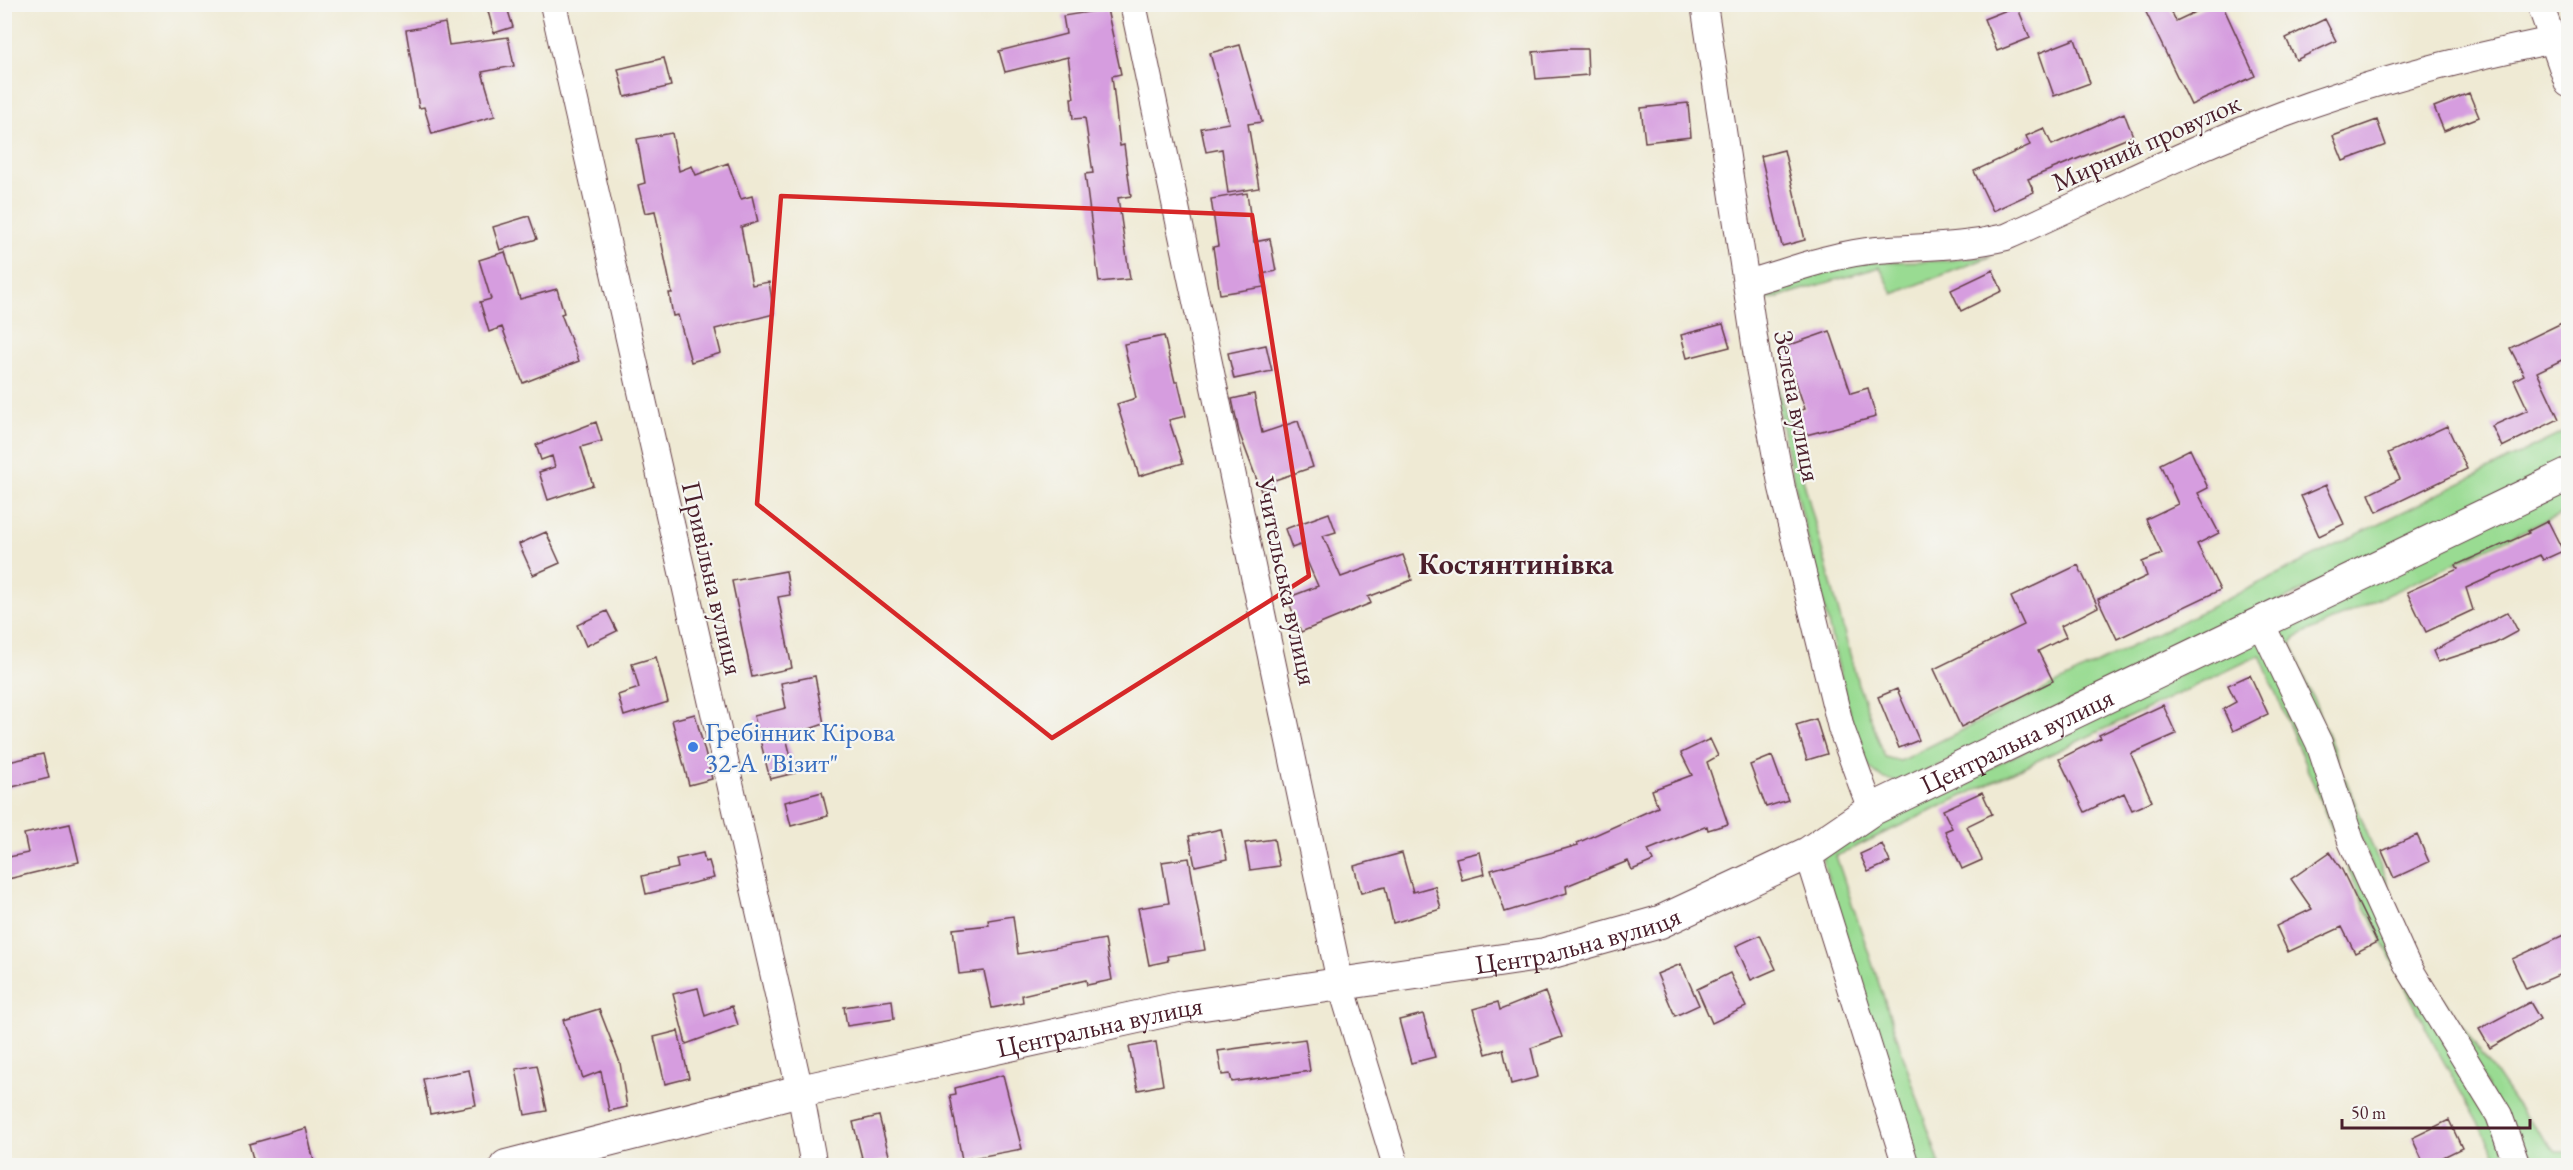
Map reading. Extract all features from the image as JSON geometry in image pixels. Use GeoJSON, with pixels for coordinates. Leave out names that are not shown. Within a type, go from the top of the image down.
{"type":"FeatureCollection","features":[{"type":"Feature","properties":{"kind":"street","name":"Привільна вулиця"},"geometry":{"type":"LineString","coordinates":[[553,4],[800,1091],[814,1166]]}},
{"type":"Feature","properties":{"kind":"street","name":"Учительська вулиця"},"geometry":{"type":"LineString","coordinates":[[1134,4],[1340,982],[1396,1166]]}},
{"type":"Feature","properties":{"kind":"street","name":"Зелена вулиця"},"geometry":{"type":"LineString","coordinates":[[1704,4],[1757,357],[1782,489],[1840,728],[1871,810]]}},
{"type":"Feature","properties":{"kind":"street"},"geometry":{"type":"LineString","coordinates":[[2540,4],[2560,39],[2568,84]]}},
{"type":"Feature","properties":{"kind":"street","name":"Мирний провулок"},"geometry":{"type":"LineString","coordinates":[[1747,283],[1836,256],[1877,250],[1970,246],[2006,237],[2212,143],[2285,114],[2385,81],[2560,39]]}},
{"type":"Feature","properties":{"kind":"street","name":"Центральна вулиця"},"geometry":{"type":"LineString","coordinates":[[506,1166],[800,1091],[1183,1007],[1556,951],[1660,922],[1808,853],[1871,810],[2568,475]]}},
{"type":"Feature","properties":{"kind":"street"},"geometry":{"type":"LineString","coordinates":[[2261,623],[2319,743],[2351,841],[2406,963],[2499,1115],[2517,1166]]}},
{"type":"Feature","properties":{"kind":"street"},"geometry":{"type":"LineString","coordinates":[[1808,853],[1906,1166]]}},
{"type":"Feature","properties":{"kind":"highlighted area"},"geometry":{"type":"Polygon","coordinates":[[[781,196],[1252,215],[1309,576],[1052,738],[757,504],[781,196]]]}},
{"type":"Feature","properties":{"kind":"green space"},"geometry":{"type":"Polygon","coordinates":[[[1992,256],[1893,294],[1880,267],[1761,302],[1772,363],[1858,684],[1885,757],[1900,761],[2568,430],[2568,463],[1904,782],[1887,780],[1871,769],[1858,749],[1787,451],[1756,299],[1767,285],[1850,262],[1940,261],[1992,256]]]}},
{"type":"Feature","properties":{"kind":"green space"},"geometry":{"type":"Polygon","coordinates":[[[2568,484],[2568,510],[2295,638],[2291,643],[2398,910],[2430,978],[2521,1112],[2556,1152],[2568,1152],[2568,1165],[2548,1165],[2524,1149],[2410,959],[2275,626],[2568,484]]]}},
{"type":"Feature","properties":{"kind":"green space"},"geometry":{"type":"Polygon","coordinates":[[[2261,634],[2353,852],[2501,1130],[2507,1165],[2494,1165],[2497,1157],[2435,1046],[2360,897],[2260,655],[1836,856],[1940,1165],[1911,1165],[1821,855],[1826,849],[2261,634]]]}},
{"type":"Feature","properties":{"kind":"building"},"geometry":{"type":"Polygon","coordinates":[[[486,4],[506,4],[513,27],[494,33],[486,4]]]}},
{"type":"Feature","properties":{"kind":"building"},"geometry":{"type":"Polygon","coordinates":[[[2142,4],[2168,4],[2176,21],[2212,4],[2222,4],[2255,76],[2191,105],[2142,4]]]}},
{"type":"Feature","properties":{"kind":"building"},"geometry":{"type":"Polygon","coordinates":[[[2017,6],[2030,38],[1997,51],[1984,19],[2017,6]]]}},
{"type":"Feature","properties":{"kind":"building"},"geometry":{"type":"Polygon","coordinates":[[[1107,9],[1121,74],[1112,76],[1120,146],[1124,145],[1131,196],[1118,198],[1130,279],[1099,282],[1085,174],[1093,173],[1085,118],[1073,119],[1071,98],[1074,98],[1068,57],[1005,72],[999,51],[1066,34],[1063,16],[1107,9]]]}},
{"type":"Feature","properties":{"kind":"building"},"geometry":{"type":"Polygon","coordinates":[[[2325,19],[2336,41],[2296,60],[2286,38],[2325,19]]]}},
{"type":"Feature","properties":{"kind":"building"},"geometry":{"type":"Polygon","coordinates":[[[445,23],[449,45],[508,37],[514,66],[482,72],[495,116],[432,134],[424,107],[419,108],[406,30],[445,23]]]}},
{"type":"Feature","properties":{"kind":"building"},"geometry":{"type":"Polygon","coordinates":[[[2075,39],[2090,83],[2054,96],[2039,53],[2075,39]]]}},
{"type":"Feature","properties":{"kind":"building"},"geometry":{"type":"Polygon","coordinates":[[[1240,45],[1262,122],[1248,124],[1259,188],[1228,193],[1222,149],[1206,152],[1201,128],[1229,123],[1210,53],[1240,45]]]}},
{"type":"Feature","properties":{"kind":"building"},"geometry":{"type":"Polygon","coordinates":[[[1587,49],[1588,75],[1536,79],[1533,52],[1587,49]]]}},
{"type":"Feature","properties":{"kind":"building"},"geometry":{"type":"Polygon","coordinates":[[[664,58],[671,86],[625,97],[618,69],[664,58]]]}},
{"type":"Feature","properties":{"kind":"building"},"geometry":{"type":"Polygon","coordinates":[[[2469,93],[2479,117],[2444,131],[2434,107],[2469,93]]]}},
{"type":"Feature","properties":{"kind":"building"},"geometry":{"type":"Polygon","coordinates":[[[1688,103],[1691,137],[1645,142],[1641,108],[1688,103]]]}},
{"type":"Feature","properties":{"kind":"building"},"geometry":{"type":"Polygon","coordinates":[[[2124,113],[2133,136],[2028,179],[2034,192],[1993,211],[1974,171],[2030,145],[2026,136],[2044,128],[2052,145],[2124,113]]]}},
{"type":"Feature","properties":{"kind":"building"},"geometry":{"type":"Polygon","coordinates":[[[2377,120],[2386,145],[2343,161],[2333,136],[2377,120]]]}},
{"type":"Feature","properties":{"kind":"building"},"geometry":{"type":"Polygon","coordinates":[[[672,133],[679,171],[692,166],[696,175],[728,163],[741,199],[752,196],[758,222],[741,227],[752,285],[769,282],[774,314],[715,329],[721,353],[691,362],[678,315],[673,316],[669,293],[672,293],[655,211],[645,213],[638,185],[645,183],[637,139],[672,133]]]}},
{"type":"Feature","properties":{"kind":"building"},"geometry":{"type":"Polygon","coordinates":[[[1784,150],[1805,240],[1782,246],[1761,156],[1784,150]]]}},
{"type":"Feature","properties":{"kind":"building"},"geometry":{"type":"Polygon","coordinates":[[[1247,193],[1254,242],[1270,239],[1276,271],[1262,274],[1264,287],[1220,294],[1213,247],[1218,246],[1211,199],[1247,193]]]}},
{"type":"Feature","properties":{"kind":"building"},"geometry":{"type":"Polygon","coordinates":[[[529,216],[537,239],[500,250],[493,227],[529,216]]]}},
{"type":"Feature","properties":{"kind":"building"},"geometry":{"type":"Polygon","coordinates":[[[505,252],[520,299],[557,289],[564,313],[561,314],[579,361],[523,383],[502,327],[489,332],[480,302],[491,299],[479,260],[505,252]]]}},
{"type":"Feature","properties":{"kind":"building"},"geometry":{"type":"Polygon","coordinates":[[[1993,270],[2002,291],[1961,311],[1951,290],[1993,270]]]}},
{"type":"Feature","properties":{"kind":"building"},"geometry":{"type":"Polygon","coordinates":[[[2568,320],[2568,357],[2537,372],[2559,419],[2502,447],[2492,426],[2528,410],[2514,380],[2524,375],[2510,348],[2568,320]]]}},
{"type":"Feature","properties":{"kind":"building"},"geometry":{"type":"Polygon","coordinates":[[[1723,324],[1730,347],[1687,358],[1681,335],[1723,324]]]}},
{"type":"Feature","properties":{"kind":"building"},"geometry":{"type":"Polygon","coordinates":[[[1830,331],[1851,393],[1868,388],[1876,417],[1798,437],[1791,413],[1805,409],[1784,347],[1830,331]]]}},
{"type":"Feature","properties":{"kind":"building"},"geometry":{"type":"Polygon","coordinates":[[[1164,336],[1186,416],[1169,420],[1183,463],[1139,476],[1117,404],[1136,398],[1124,344],[1164,336]]]}},
{"type":"Feature","properties":{"kind":"building"},"geometry":{"type":"Polygon","coordinates":[[[1266,345],[1272,371],[1234,379],[1228,353],[1266,345]]]}},
{"type":"Feature","properties":{"kind":"building"},"geometry":{"type":"Polygon","coordinates":[[[1254,394],[1262,433],[1298,421],[1313,467],[1272,481],[1274,488],[1261,491],[1239,432],[1232,399],[1254,394]]]}},
{"type":"Feature","properties":{"kind":"building"},"geometry":{"type":"Polygon","coordinates":[[[596,422],[602,441],[581,447],[593,485],[548,500],[539,472],[555,467],[552,456],[541,460],[536,445],[596,422]]]}},
{"type":"Feature","properties":{"kind":"building"},"geometry":{"type":"Polygon","coordinates":[[[2447,426],[2467,469],[2377,512],[2369,494],[2400,479],[2388,453],[2447,426]]]}},
{"type":"Feature","properties":{"kind":"building"},"geometry":{"type":"Polygon","coordinates":[[[2190,449],[2208,488],[2198,493],[2219,533],[2197,544],[2220,590],[2117,639],[2098,599],[2147,576],[2142,562],[2162,554],[2146,519],[2178,504],[2160,464],[2190,449]]]}},
{"type":"Feature","properties":{"kind":"building"},"geometry":{"type":"Polygon","coordinates":[[[2326,485],[2344,524],[2319,536],[2301,496],[2326,485]]]}},
{"type":"Feature","properties":{"kind":"building"},"geometry":{"type":"Polygon","coordinates":[[[1329,513],[1336,532],[1323,536],[1341,577],[1403,555],[1412,580],[1368,597],[1371,603],[1301,632],[1287,598],[1318,586],[1300,545],[1292,548],[1285,529],[1329,513]]]}},
{"type":"Feature","properties":{"kind":"building"},"geometry":{"type":"Polygon","coordinates":[[[2548,521],[2563,551],[2543,560],[2540,555],[2466,588],[2473,610],[2426,632],[2407,592],[2458,569],[2456,565],[2529,533],[2528,531],[2548,521]]]}},
{"type":"Feature","properties":{"kind":"building"},"geometry":{"type":"Polygon","coordinates":[[[546,532],[560,563],[533,575],[519,544],[546,532]]]}},
{"type":"Feature","properties":{"kind":"building"},"geometry":{"type":"Polygon","coordinates":[[[2078,565],[2098,607],[2061,626],[2066,637],[2038,651],[2053,681],[1961,727],[1934,669],[2024,625],[2011,597],[2078,565]]]}},
{"type":"Feature","properties":{"kind":"building"},"geometry":{"type":"Polygon","coordinates":[[[786,571],[790,595],[778,597],[792,668],[752,677],[732,581],[786,571]]]}},
{"type":"Feature","properties":{"kind":"building"},"geometry":{"type":"Polygon","coordinates":[[[607,611],[617,631],[586,646],[577,625],[607,611]]]}},
{"type":"Feature","properties":{"kind":"building"},"geometry":{"type":"Polygon","coordinates":[[[2508,612],[2518,631],[2494,644],[2438,662],[2433,651],[2508,612]]]}},
{"type":"Feature","properties":{"kind":"building"},"geometry":{"type":"Polygon","coordinates":[[[656,657],[668,702],[624,716],[618,695],[639,688],[632,664],[656,657]]]}},
{"type":"Feature","properties":{"kind":"building"},"geometry":{"type":"Polygon","coordinates":[[[2250,675],[2268,714],[2233,731],[2223,709],[2236,702],[2228,685],[2250,675]]]}},
{"type":"Feature","properties":{"kind":"building"},"geometry":{"type":"Polygon","coordinates":[[[815,676],[824,724],[786,737],[795,773],[770,779],[754,716],[786,708],[781,683],[815,676]]]}},
{"type":"Feature","properties":{"kind":"building"},"geometry":{"type":"Polygon","coordinates":[[[1897,689],[1919,740],[1899,748],[1878,697],[1897,689]]]}},
{"type":"Feature","properties":{"kind":"building"},"geometry":{"type":"Polygon","coordinates":[[[2163,705],[2176,734],[2131,754],[2152,801],[2132,810],[2124,793],[2085,812],[2059,759],[2101,738],[2099,735],[2163,705]]]}},
{"type":"Feature","properties":{"kind":"building"},"geometry":{"type":"Polygon","coordinates":[[[695,714],[712,779],[689,785],[672,720],[695,714]]]}},
{"type":"Feature","properties":{"kind":"building"},"geometry":{"type":"Polygon","coordinates":[[[1816,719],[1827,754],[1807,760],[1796,725],[1816,719]]]}},
{"type":"Feature","properties":{"kind":"building"},"geometry":{"type":"Polygon","coordinates":[[[1710,739],[1718,756],[1707,762],[1728,824],[1708,830],[1707,826],[1648,850],[1653,861],[1632,870],[1628,861],[1566,886],[1567,893],[1505,912],[1491,870],[1578,845],[1577,843],[1658,807],[1652,790],[1692,775],[1681,753],[1710,739]]]}},
{"type":"Feature","properties":{"kind":"building"},"geometry":{"type":"Polygon","coordinates":[[[43,754],[49,778],[4,789],[4,763],[43,754]]]}},
{"type":"Feature","properties":{"kind":"building"},"geometry":{"type":"Polygon","coordinates":[[[1772,756],[1788,800],[1766,807],[1750,765],[1772,756]]]}},
{"type":"Feature","properties":{"kind":"building"},"geometry":{"type":"Polygon","coordinates":[[[822,792],[828,816],[791,826],[785,802],[822,792]]]}},
{"type":"Feature","properties":{"kind":"building"},"geometry":{"type":"Polygon","coordinates":[[[1982,792],[1992,814],[1967,826],[1982,860],[1962,869],[1945,831],[1952,828],[1943,810],[1982,792]]]}},
{"type":"Feature","properties":{"kind":"building"},"geometry":{"type":"Polygon","coordinates":[[[70,824],[79,862],[8,879],[4,858],[28,853],[24,834],[70,824]]]}},
{"type":"Feature","properties":{"kind":"building"},"geometry":{"type":"Polygon","coordinates":[[[1221,829],[1227,859],[1195,866],[1189,836],[1221,829]]]}},
{"type":"Feature","properties":{"kind":"building"},"geometry":{"type":"Polygon","coordinates":[[[2417,835],[2429,862],[2394,878],[2382,851],[2417,835]]]}},
{"type":"Feature","properties":{"kind":"building"},"geometry":{"type":"Polygon","coordinates":[[[1274,839],[1279,866],[1250,870],[1245,843],[1274,839]]]}},
{"type":"Feature","properties":{"kind":"building"},"geometry":{"type":"Polygon","coordinates":[[[1882,844],[1890,862],[1868,872],[1860,854],[1882,844]]]}},
{"type":"Feature","properties":{"kind":"building"},"geometry":{"type":"Polygon","coordinates":[[[1480,852],[1485,874],[1462,880],[1456,858],[1480,852]]]}},
{"type":"Feature","properties":{"kind":"building"},"geometry":{"type":"Polygon","coordinates":[[[2330,852],[2342,870],[2377,942],[2355,953],[2342,927],[2288,952],[2276,926],[2312,909],[2291,879],[2330,852]]]}},
{"type":"Feature","properties":{"kind":"building"},"geometry":{"type":"Polygon","coordinates":[[[703,853],[705,862],[709,861],[714,878],[646,894],[642,876],[678,868],[676,859],[703,853]]]}},
{"type":"Feature","properties":{"kind":"building"},"geometry":{"type":"Polygon","coordinates":[[[1402,853],[1413,892],[1435,886],[1441,909],[1393,923],[1385,887],[1361,893],[1354,866],[1402,853]]]}},
{"type":"Feature","properties":{"kind":"building"},"geometry":{"type":"Polygon","coordinates":[[[1189,858],[1205,950],[1167,956],[1168,961],[1149,965],[1138,908],[1169,903],[1162,862],[1189,858]]]}},
{"type":"Feature","properties":{"kind":"building"},"geometry":{"type":"Polygon","coordinates":[[[1013,916],[1018,954],[1105,939],[1112,980],[1087,985],[1086,980],[1022,995],[1023,1002],[992,1008],[984,971],[959,974],[953,929],[989,925],[988,920],[1013,916]]]}},
{"type":"Feature","properties":{"kind":"building"},"geometry":{"type":"Polygon","coordinates":[[[2568,933],[2568,971],[2526,989],[2512,959],[2568,933]]]}},
{"type":"Feature","properties":{"kind":"building"},"geometry":{"type":"Polygon","coordinates":[[[1760,935],[1776,969],[1751,980],[1736,946],[1760,935]]]}},
{"type":"Feature","properties":{"kind":"building"},"geometry":{"type":"Polygon","coordinates":[[[1681,964],[1699,1005],[1675,1016],[1657,974],[1681,964]]]}},
{"type":"Feature","properties":{"kind":"building"},"geometry":{"type":"Polygon","coordinates":[[[1730,973],[1746,1007],[1712,1023],[1697,989],[1730,973]]]}},
{"type":"Feature","properties":{"kind":"building"},"geometry":{"type":"Polygon","coordinates":[[[698,988],[705,1016],[732,1006],[738,1025],[686,1044],[673,994],[698,988]]]}},
{"type":"Feature","properties":{"kind":"building"},"geometry":{"type":"Polygon","coordinates":[[[1545,992],[1562,1037],[1531,1048],[1538,1077],[1511,1084],[1503,1049],[1486,1054],[1473,1009],[1498,1002],[1500,1010],[1545,992]]]}},
{"type":"Feature","properties":{"kind":"building"},"geometry":{"type":"Polygon","coordinates":[[[892,1000],[894,1019],[847,1026],[844,1007],[892,1000]]]}},
{"type":"Feature","properties":{"kind":"building"},"geometry":{"type":"Polygon","coordinates":[[[2530,1002],[2540,1019],[2490,1048],[2479,1029],[2530,1002]]]}},
{"type":"Feature","properties":{"kind":"building"},"geometry":{"type":"Polygon","coordinates":[[[599,1009],[620,1063],[627,1107],[609,1111],[601,1071],[583,1078],[563,1020],[599,1009]]]}},
{"type":"Feature","properties":{"kind":"building"},"geometry":{"type":"Polygon","coordinates":[[[1423,1014],[1435,1057],[1411,1063],[1399,1020],[1423,1014]]]}},
{"type":"Feature","properties":{"kind":"building"},"geometry":{"type":"Polygon","coordinates":[[[678,1031],[689,1078],[665,1084],[654,1037],[678,1031]]]}},
{"type":"Feature","properties":{"kind":"building"},"geometry":{"type":"Polygon","coordinates":[[[1305,1039],[1310,1071],[1232,1082],[1230,1074],[1222,1075],[1218,1051],[1305,1039]]]}},
{"type":"Feature","properties":{"kind":"building"},"geometry":{"type":"Polygon","coordinates":[[[1156,1042],[1163,1085],[1138,1090],[1129,1047],[1156,1042]]]}},
{"type":"Feature","properties":{"kind":"building"},"geometry":{"type":"Polygon","coordinates":[[[537,1065],[547,1111],[525,1115],[516,1069],[537,1065]]]}},
{"type":"Feature","properties":{"kind":"building"},"geometry":{"type":"Polygon","coordinates":[[[469,1070],[476,1105],[430,1114],[423,1079],[469,1070]]]}},
{"type":"Feature","properties":{"kind":"building"},"geometry":{"type":"Polygon","coordinates":[[[1003,1075],[1022,1149],[962,1160],[950,1095],[956,1094],[955,1088],[1003,1075]]]}},
{"type":"Feature","properties":{"kind":"building"},"geometry":{"type":"Polygon","coordinates":[[[879,1116],[890,1159],[864,1166],[853,1122],[879,1116]]]}},
{"type":"Feature","properties":{"kind":"building"},"geometry":{"type":"Polygon","coordinates":[[[2449,1120],[2462,1148],[2425,1166],[2412,1138],[2449,1120]]]}},
{"type":"Feature","properties":{"kind":"building"},"geometry":{"type":"Polygon","coordinates":[[[306,1128],[315,1166],[255,1166],[249,1144],[306,1128]]]}},
{"type":"Feature","properties":{"kind":"place","name":"Гребінник Кірова 32-А \"Візит\""},"geometry":{"type":"Point","coordinates":[693,747]}},
{"type":"Feature","properties":{"kind":"district","name":"Костянтинівка"},"geometry":{"type":"Point","coordinates":[1516,563]}}]}
